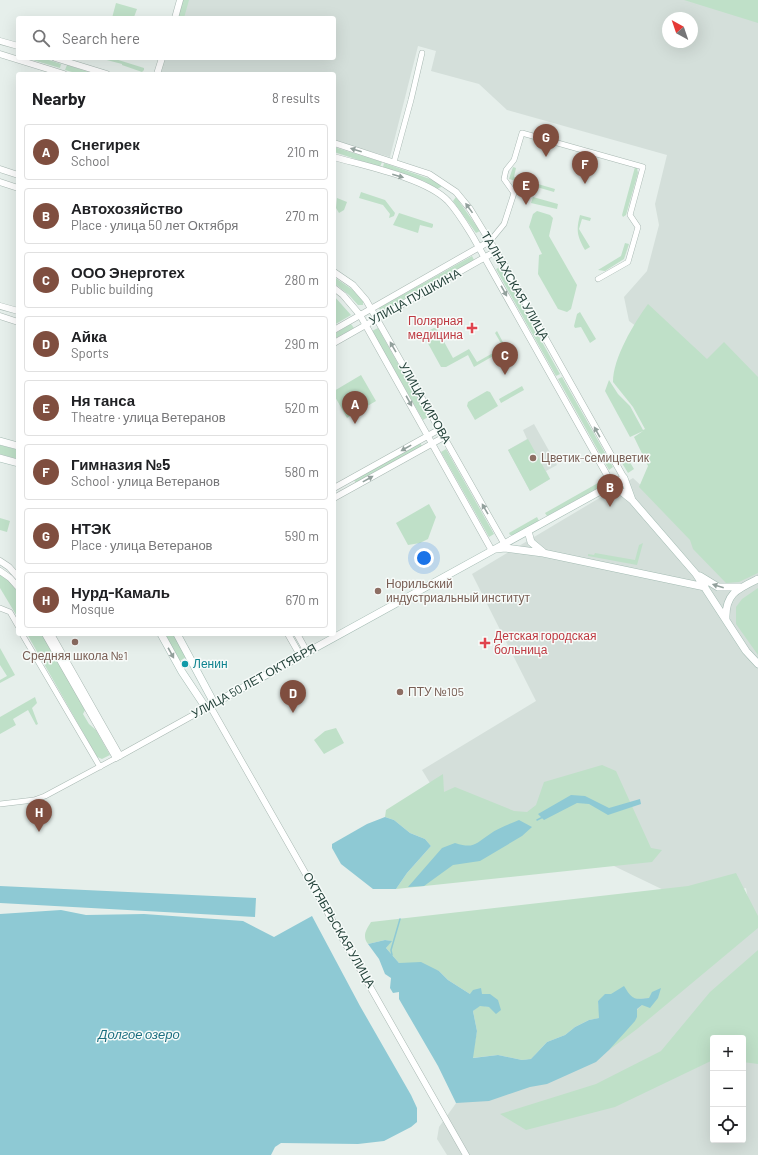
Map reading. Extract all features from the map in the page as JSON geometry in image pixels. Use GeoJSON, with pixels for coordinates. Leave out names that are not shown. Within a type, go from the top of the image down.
{"type":"FeatureCollection","features":[{"type":"Feature","properties":{"kind":"main road"},"geometry":{"type":"LineString","coordinates":[[0,441],[16,445]]}},
{"type":"Feature","properties":{"kind":"main road"},"geometry":{"type":"LineString","coordinates":[[0,458],[16,462]]}},
{"type":"Feature","properties":{"kind":"main road","name":"УЛИЦА 50 ЛЕТ ОКТЯБРЯ"},"geometry":{"type":"LineString","coordinates":[[336,636],[491,549],[528,531],[624,478]]}},
{"type":"Feature","properties":{"kind":"main road","name":"ТАЛНАХСКАЯ УЛИЦА"},"geometry":{"type":"LineString","coordinates":[[624,478],[632,500]]}},
{"type":"Feature","properties":{"kind":"main road","name":"ТАЛНАХСКАЯ УЛИЦА"},"geometry":{"type":"LineString","coordinates":[[612,484],[632,500],[696,574],[757,666]]}},
{"type":"Feature","properties":{"kind":"main road"},"geometry":{"type":"LineString","coordinates":[[528,531],[531,542],[544,553]]}},
{"type":"Feature","properties":{"kind":"main road"},"geometry":{"type":"LineString","coordinates":[[491,549],[505,548],[544,553],[705,587]]}},
{"type":"Feature","properties":{"kind":"main road"},"geometry":{"type":"LineString","coordinates":[[696,574],[718,587],[731,588],[742,586],[758,579]]}},
{"type":"Feature","properties":{"kind":"main road"},"geometry":{"type":"LineString","coordinates":[[726,620],[726,610],[729,598],[742,586]]}},
{"type":"Feature","properties":{"kind":"main road"},"geometry":{"type":"LineString","coordinates":[[162,636],[182,672],[210,706]]}},
{"type":"Feature","properties":{"kind":"main road"},"geometry":{"type":"LineString","coordinates":[[178,636],[210,706]]}},
{"type":"Feature","properties":{"kind":"main road","name":"УЛИЦА 50 ЛЕТ ОКТЯБРЯ"},"geometry":{"type":"LineString","coordinates":[[210,706],[336,636]]}},
{"type":"Feature","properties":{"kind":"street"},"geometry":{"type":"LineString","coordinates":[[175,16],[180,0]]}},
{"type":"Feature","properties":{"kind":"street"},"geometry":{"type":"LineString","coordinates":[[0,41],[16,45]]}},
{"type":"Feature","properties":{"kind":"street"},"geometry":{"type":"LineString","coordinates":[[394,162],[422,53]]}},
{"type":"Feature","properties":{"kind":"street"},"geometry":{"type":"LineString","coordinates":[[0,54],[16,59]]}},
{"type":"Feature","properties":{"kind":"street"},"geometry":{"type":"LineString","coordinates":[[19,60],[58,72]]}},
{"type":"Feature","properties":{"kind":"street"},"geometry":{"type":"LineString","coordinates":[[62,60],[100,72]]}},
{"type":"Feature","properties":{"kind":"street"},"geometry":{"type":"LineString","coordinates":[[158,72],[161,60]]}},
{"type":"Feature","properties":{"kind":"street"},"geometry":{"type":"LineString","coordinates":[[490,241],[504,224],[514,194],[504,179],[506,170],[514,160],[522,134],[643,167],[630,215],[638,227],[628,262],[598,279]]}},
{"type":"Feature","properties":{"kind":"street","name":"ТАЛНАХСКАЯ УЛИЦА"},"geometry":{"type":"LineString","coordinates":[[336,144],[429,174],[452,188],[470,209],[496,251],[624,478]]}},
{"type":"Feature","properties":{"kind":"street","name":"ТАЛНАХСКАЯ УЛИЦА"},"geometry":{"type":"LineString","coordinates":[[336,158],[414,181],[444,198],[460,216],[485,257],[612,484]]}},
{"type":"Feature","properties":{"kind":"street"},"geometry":{"type":"LineString","coordinates":[[0,170],[16,174]]}},
{"type":"Feature","properties":{"kind":"street"},"geometry":{"type":"LineString","coordinates":[[0,182],[16,187]]}},
{"type":"Feature","properties":{"kind":"street"},"geometry":{"type":"LineString","coordinates":[[444,198],[452,188]]}},
{"type":"Feature","properties":{"kind":"street","name":"УЛИЦА ПУШКИНА"},"geometry":{"type":"LineString","coordinates":[[336,329],[490,241]]}},
{"type":"Feature","properties":{"kind":"street","name":"УЛИЦА ПУШКИНА"},"geometry":{"type":"LineString","coordinates":[[336,341],[496,251]]}},
{"type":"Feature","properties":{"kind":"street","name":"УЛИЦА КИРОВА"},"geometry":{"type":"LineString","coordinates":[[336,273],[353,285],[377,318],[504,542]]}},
{"type":"Feature","properties":{"kind":"street","name":"УЛИЦА КИРОВА"},"geometry":{"type":"LineString","coordinates":[[336,290],[343,295],[360,315],[366,325],[491,549]]}},
{"type":"Feature","properties":{"kind":"street"},"geometry":{"type":"LineString","coordinates":[[0,306],[16,310]]}},
{"type":"Feature","properties":{"kind":"street"},"geometry":{"type":"LineString","coordinates":[[0,316],[16,321]]}},
{"type":"Feature","properties":{"kind":"street"},"geometry":{"type":"LineString","coordinates":[[336,487],[440,429]]}},
{"type":"Feature","properties":{"kind":"street"},"geometry":{"type":"LineString","coordinates":[[336,497],[444,437]]}},
{"type":"Feature","properties":{"kind":"street"},"geometry":{"type":"LineString","coordinates":[[351,479],[355,486]]}},
{"type":"Feature","properties":{"kind":"street"},"geometry":{"type":"LineString","coordinates":[[0,561],[9,567],[16,575]]}},
{"type":"Feature","properties":{"kind":"street"},"geometry":{"type":"LineString","coordinates":[[0,571],[10,578],[16,585]]}},
{"type":"Feature","properties":{"kind":"street"},"geometry":{"type":"LineString","coordinates":[[0,608],[10,612],[16,622]]}},
{"type":"Feature","properties":{"kind":"street"},"geometry":{"type":"LineString","coordinates":[[23,636],[100,767]]}},
{"type":"Feature","properties":{"kind":"street"},"geometry":{"type":"LineString","coordinates":[[46,636],[104,731]]}},
{"type":"Feature","properties":{"kind":"street"},"geometry":{"type":"LineString","coordinates":[[0,804],[34,800],[45,796],[118,757],[52,636]]}},
{"type":"Feature","properties":{"kind":"street"},"geometry":{"type":"LineString","coordinates":[[289,636],[300,656]]}},
{"type":"Feature","properties":{"kind":"street"},"geometry":{"type":"LineString","coordinates":[[298,636],[307,652]]}},
{"type":"Feature","properties":{"kind":"street","name":"УЛИЦА 50 ЛЕТ ОКТЯБРЯ"},"geometry":{"type":"LineString","coordinates":[[118,757],[210,706]]}},
{"type":"Feature","properties":{"kind":"street","name":"ОКТЯБРЬСКАЯ УЛИЦА"},"geometry":{"type":"LineString","coordinates":[[210,706],[466,1155]]}},
{"type":"Feature","properties":{"kind":"shaded area"},"geometry":{"type":"Polygon","coordinates":[[[179,0],[730,0],[758,8],[758,382],[700,373],[629,321],[624,297],[647,271],[659,225],[655,204],[667,155],[507,110],[479,84],[431,71],[436,51],[418,46],[390,157],[336,142],[336,72],[157,72],[160,60],[336,60],[336,16],[174,16],[179,0]]]}},
{"type":"Feature","properties":{"kind":"shaded area","name":"Цветик-семицветик"},"geometry":{"type":"Polygon","coordinates":[[[534,424],[557,465],[546,471],[550,479],[530,491],[508,450],[527,439],[523,430],[534,424]]]}},
{"type":"Feature","properties":{"kind":"shaded area"},"geometry":{"type":"Polygon","coordinates":[[[633,478],[733,571],[758,560],[758,1155],[447,1155],[437,1139],[439,1127],[459,1099],[753,929],[746,888],[734,891],[676,896],[585,852],[441,801],[422,770],[536,701],[472,574],[633,478]]]}},
{"type":"Feature","properties":{"kind":"green space"},"geometry":{"type":"Polygon","coordinates":[[[182,0],[189,0],[185,16],[178,16],[182,0]]]}},
{"type":"Feature","properties":{"kind":"green space"},"geometry":{"type":"Polygon","coordinates":[[[684,0],[758,0],[758,23],[684,0]]]}},
{"type":"Feature","properties":{"kind":"green space"},"geometry":{"type":"Polygon","coordinates":[[[116,3],[137,9],[134,16],[113,16],[116,3]]]}},
{"type":"Feature","properties":{"kind":"green space"},"geometry":{"type":"Polygon","coordinates":[[[33,60],[49,60],[61,64],[60,68],[33,60]]]}},
{"type":"Feature","properties":{"kind":"green space"},"geometry":{"type":"Polygon","coordinates":[[[107,60],[118,60],[144,68],[144,70],[142,72],[107,60]]]}},
{"type":"Feature","properties":{"kind":"green space"},"geometry":{"type":"Polygon","coordinates":[[[67,65],[89,72],[72,72],[65,70],[67,65]]]}},
{"type":"Feature","properties":{"kind":"green space"},"geometry":{"type":"Polygon","coordinates":[[[336,148],[382,162],[380,167],[336,153],[336,148]]]}},
{"type":"Feature","properties":{"kind":"green space"},"geometry":{"type":"Polygon","coordinates":[[[384,163],[430,179],[440,184],[441,187],[437,189],[424,181],[383,167],[384,163]]]}},
{"type":"Feature","properties":{"kind":"green space"},"geometry":{"type":"Polygon","coordinates":[[[513,167],[516,168],[514,177],[555,189],[554,192],[509,179],[513,167]]]}},
{"type":"Feature","properties":{"kind":"green space"},"geometry":{"type":"Polygon","coordinates":[[[635,167],[637,168],[638,173],[626,215],[623,217],[622,215],[635,167]]]}},
{"type":"Feature","properties":{"kind":"green space"},"geometry":{"type":"Polygon","coordinates":[[[361,192],[385,200],[395,213],[394,216],[389,218],[390,214],[383,205],[359,198],[361,192]]]}},
{"type":"Feature","properties":{"kind":"green space"},"geometry":{"type":"Polygon","coordinates":[[[456,197],[480,231],[476,233],[453,201],[456,197]]]}},
{"type":"Feature","properties":{"kind":"green space"},"geometry":{"type":"Polygon","coordinates":[[[533,197],[558,204],[557,209],[531,203],[533,197]]]}},
{"type":"Feature","properties":{"kind":"green space"},"geometry":{"type":"Polygon","coordinates":[[[337,198],[347,202],[344,210],[339,213],[336,208],[337,198]]]}},
{"type":"Feature","properties":{"kind":"green space"},"geometry":{"type":"Polygon","coordinates":[[[537,211],[550,215],[553,218],[549,236],[577,285],[571,309],[567,312],[558,309],[538,274],[539,255],[542,254],[529,227],[533,214],[537,211]]]}},
{"type":"Feature","properties":{"kind":"green space"},"geometry":{"type":"Polygon","coordinates":[[[399,213],[433,224],[433,226],[432,228],[420,225],[418,233],[393,225],[399,213]]]}},
{"type":"Feature","properties":{"kind":"green space"},"geometry":{"type":"Polygon","coordinates":[[[580,215],[591,218],[590,221],[582,219],[579,229],[590,247],[585,250],[578,233],[580,215]]]}},
{"type":"Feature","properties":{"kind":"green space"},"geometry":{"type":"Polygon","coordinates":[[[625,243],[629,244],[624,259],[605,271],[598,270],[621,256],[625,243]]]}},
{"type":"Feature","properties":{"kind":"green space"},"geometry":{"type":"Polygon","coordinates":[[[472,256],[474,260],[381,312],[379,308],[472,256]]]}},
{"type":"Feature","properties":{"kind":"green space"},"geometry":{"type":"Polygon","coordinates":[[[500,267],[560,374],[556,376],[496,269],[500,267]]]}},
{"type":"Feature","properties":{"kind":"green space"},"geometry":{"type":"Polygon","coordinates":[[[336,278],[353,290],[363,301],[363,305],[358,305],[349,295],[336,285],[336,278]]]}},
{"type":"Feature","properties":{"kind":"green space"},"geometry":{"type":"Polygon","coordinates":[[[336,298],[351,315],[336,324],[336,298]]]}},
{"type":"Feature","properties":{"kind":"green space"},"geometry":{"type":"Polygon","coordinates":[[[648,304],[707,359],[724,342],[758,377],[758,573],[739,582],[726,583],[693,549],[690,540],[639,487],[648,466],[634,437],[643,431],[630,437],[605,391],[609,380],[618,394],[630,406],[643,430],[645,429],[633,407],[613,382],[616,362],[620,352],[625,341],[648,304]]]}},
{"type":"Feature","properties":{"kind":"green space"},"geometry":{"type":"Polygon","coordinates":[[[580,312],[596,339],[590,343],[581,327],[575,328],[574,326],[577,314],[580,312]]]}},
{"type":"Feature","properties":{"kind":"green space"},"geometry":{"type":"Polygon","coordinates":[[[351,324],[354,328],[336,338],[336,333],[351,324]]]}},
{"type":"Feature","properties":{"kind":"green space"},"geometry":{"type":"Polygon","coordinates":[[[378,328],[428,417],[423,420],[372,331],[378,328]]]}},
{"type":"Feature","properties":{"kind":"green space"},"geometry":{"type":"Polygon","coordinates":[[[434,328],[437,329],[453,358],[469,349],[477,362],[500,349],[502,345],[495,333],[497,331],[505,346],[502,351],[474,367],[468,355],[446,367],[441,367],[425,338],[428,331],[434,328]]]}},
{"type":"Feature","properties":{"kind":"green space"},"geometry":{"type":"Polygon","coordinates":[[[361,375],[376,401],[347,418],[336,399],[336,390],[361,375]]]}},
{"type":"Feature","properties":{"kind":"green space"},"geometry":{"type":"Polygon","coordinates":[[[562,377],[613,467],[609,470],[558,379],[562,377]]]}},
{"type":"Feature","properties":{"kind":"green space"},"geometry":{"type":"Polygon","coordinates":[[[522,386],[524,390],[501,403],[499,399],[522,386]]]}},
{"type":"Feature","properties":{"kind":"green space"},"geometry":{"type":"Polygon","coordinates":[[[487,391],[490,392],[498,406],[475,420],[467,406],[468,402],[487,391]]]}},
{"type":"Feature","properties":{"kind":"green space","name":"Цветик-семицветик"},"geometry":{"type":"Polygon","coordinates":[[[528,439],[550,479],[530,491],[508,450],[528,439]]]}},
{"type":"Feature","properties":{"kind":"green space"},"geometry":{"type":"Polygon","coordinates":[[[420,443],[422,446],[356,483],[354,480],[420,443]]]}},
{"type":"Feature","properties":{"kind":"green space"},"geometry":{"type":"Polygon","coordinates":[[[0,445],[16,449],[16,458],[0,454],[0,445]]]}},
{"type":"Feature","properties":{"kind":"green space"},"geometry":{"type":"Polygon","coordinates":[[[446,449],[494,534],[489,537],[441,452],[446,449]]]}},
{"type":"Feature","properties":{"kind":"green space"},"geometry":{"type":"Polygon","coordinates":[[[623,459],[628,459],[634,469],[628,473],[622,463],[623,459]]]}},
{"type":"Feature","properties":{"kind":"green space"},"geometry":{"type":"Polygon","coordinates":[[[598,483],[599,485],[596,489],[547,516],[545,513],[598,483]]]}},
{"type":"Feature","properties":{"kind":"green space"},"geometry":{"type":"Polygon","coordinates":[[[429,504],[436,517],[428,539],[420,543],[408,545],[396,523],[429,504]]]}},
{"type":"Feature","properties":{"kind":"green space"},"geometry":{"type":"Polygon","coordinates":[[[537,517],[539,521],[513,535],[510,535],[509,533],[537,517]]]}},
{"type":"Feature","properties":{"kind":"green space"},"geometry":{"type":"Polygon","coordinates":[[[0,518],[10,521],[7,532],[0,530],[0,518]]]}},
{"type":"Feature","properties":{"kind":"green space"},"geometry":{"type":"Polygon","coordinates":[[[643,543],[637,565],[588,556],[588,554],[594,555],[595,553],[635,560],[639,545],[643,543]]]}},
{"type":"Feature","properties":{"kind":"green space"},"geometry":{"type":"Polygon","coordinates":[[[0,574],[12,584],[16,590],[16,615],[0,588],[0,574]]]}},
{"type":"Feature","properties":{"kind":"green space"},"geometry":{"type":"Polygon","coordinates":[[[758,588],[758,655],[736,624],[736,607],[742,599],[758,588]]]}},
{"type":"Feature","properties":{"kind":"green space"},"geometry":{"type":"Polygon","coordinates":[[[28,636],[43,636],[85,710],[83,714],[89,724],[96,730],[110,755],[102,759],[97,757],[28,636]]]}},
{"type":"Feature","properties":{"kind":"green space"},"geometry":{"type":"Polygon","coordinates":[[[166,636],[174,636],[186,657],[180,661],[166,636]]]}},
{"type":"Feature","properties":{"kind":"green space"},"geometry":{"type":"Polygon","coordinates":[[[0,648],[15,675],[0,683],[0,680],[7,676],[0,665],[0,648]]]}},
{"type":"Feature","properties":{"kind":"green space"},"geometry":{"type":"Polygon","coordinates":[[[35,697],[37,703],[32,708],[38,724],[36,725],[28,710],[13,719],[16,725],[0,734],[0,717],[35,697]]]}},
{"type":"Feature","properties":{"kind":"green space"},"geometry":{"type":"Polygon","coordinates":[[[336,728],[344,743],[324,754],[314,740],[325,731],[336,728]]]}},
{"type":"Feature","properties":{"kind":"green space"},"geometry":{"type":"Polygon","coordinates":[[[602,765],[616,771],[651,848],[662,850],[652,862],[396,889],[407,873],[431,846],[425,839],[410,833],[394,820],[385,817],[386,810],[443,774],[444,792],[455,787],[514,811],[527,812],[536,805],[544,782],[602,765]]]}},
{"type":"Feature","properties":{"kind":"green space"},"geometry":{"type":"Polygon","coordinates":[[[736,873],[758,916],[758,928],[637,1029],[609,1050],[637,1017],[637,1010],[649,998],[637,999],[611,994],[598,1001],[600,1018],[589,1020],[575,1027],[565,1035],[547,1042],[531,1059],[522,1060],[498,1055],[472,1058],[477,1031],[473,1011],[480,1005],[489,1007],[482,994],[470,994],[448,980],[439,971],[399,963],[386,948],[391,941],[385,940],[368,944],[365,938],[366,930],[371,922],[688,886],[736,873]]]}},
{"type":"Feature","properties":{"kind":"green space"},"geometry":{"type":"Polygon","coordinates":[[[758,950],[758,1064],[746,1062],[746,1035],[710,1035],[710,1061],[615,1107],[526,1130],[500,1114],[596,1084],[661,1051],[710,992],[758,950]]]}},
{"type":"Feature","properties":{"kind":"water"},"geometry":{"type":"Polygon","coordinates":[[[571,795],[585,796],[609,808],[640,799],[641,804],[608,815],[589,804],[577,803],[544,820],[538,814],[571,795]]]}},
{"type":"Feature","properties":{"kind":"water"},"geometry":{"type":"Polygon","coordinates":[[[385,817],[394,820],[410,833],[425,839],[431,846],[407,873],[396,889],[373,889],[341,864],[332,848],[332,844],[367,824],[385,817]]]}},
{"type":"Feature","properties":{"kind":"water"},"geometry":{"type":"Polygon","coordinates":[[[519,820],[532,827],[522,836],[480,861],[453,865],[424,886],[408,887],[442,848],[455,843],[466,846],[477,843],[497,830],[519,820]]]}},
{"type":"Feature","properties":{"kind":"water"},"geometry":{"type":"Polygon","coordinates":[[[0,886],[256,898],[255,917],[0,903],[0,886]]]}},
{"type":"Feature","properties":{"kind":"water","name":"Долгое озеро"},"geometry":{"type":"Polygon","coordinates":[[[61,910],[86,915],[144,914],[243,921],[274,937],[312,916],[360,1006],[411,1095],[417,1108],[417,1122],[411,1127],[384,1141],[358,1144],[281,1143],[275,1147],[271,1155],[0,1155],[0,914],[61,910]]]}},
{"type":"Feature","properties":{"kind":"water"},"geometry":{"type":"Polygon","coordinates":[[[385,940],[392,941],[386,948],[399,963],[421,962],[439,971],[448,980],[470,994],[473,990],[481,988],[482,994],[490,994],[498,1000],[501,1010],[496,1014],[489,1007],[480,1006],[473,1011],[477,1031],[473,1058],[498,1055],[522,1060],[531,1059],[547,1042],[565,1035],[575,1027],[589,1020],[599,1018],[598,1001],[605,994],[611,994],[624,986],[629,994],[634,998],[644,999],[649,998],[652,992],[661,988],[658,998],[650,1008],[642,1005],[637,1009],[637,1017],[635,1021],[596,1062],[547,1084],[530,1087],[489,1101],[456,1103],[438,1066],[399,999],[399,992],[393,993],[390,988],[391,978],[385,974],[379,959],[368,944],[385,940]]]}},
{"type":"Feature","properties":{"kind":"waterway"},"geometry":{"type":"LineString","coordinates":[[537,820],[543,817]]}},
{"type":"Feature","properties":{"kind":"waterway"},"geometry":{"type":"LineString","coordinates":[[392,955],[391,950],[400,919]]}},
{"type":"Feature","properties":{"kind":"place","name":"НТЭК"},"geometry":{"type":"Point","coordinates":[546,157]}},
{"type":"Feature","properties":{"kind":"place","name":"Гимназия №5"},"geometry":{"type":"Point","coordinates":[585,184]}},
{"type":"Feature","properties":{"kind":"place","name":"Ня танса"},"geometry":{"type":"Point","coordinates":[526,205]}},
{"type":"Feature","properties":{"kind":"place","name":"Полярная медицина"},"geometry":{"type":"Point","coordinates":[472,328]}},
{"type":"Feature","properties":{"kind":"place","name":"ООО Энерготех"},"geometry":{"type":"Point","coordinates":[505,375]}},
{"type":"Feature","properties":{"kind":"place","name":"Снегирек"},"geometry":{"type":"Point","coordinates":[355,424]}},
{"type":"Feature","properties":{"kind":"place","name":"Цветик-семицветик"},"geometry":{"type":"Point","coordinates":[533,458]}},
{"type":"Feature","properties":{"kind":"place","name":"Автохозяйство"},"geometry":{"type":"Point","coordinates":[610,507]}},
{"type":"Feature","properties":{"kind":"place","name":"Норильский индустриальный институт"},"geometry":{"type":"Point","coordinates":[378,591]}},
{"type":"Feature","properties":{"kind":"place","name":"Средняя школа №1"},"geometry":{"type":"Point","coordinates":[75,642]}},
{"type":"Feature","properties":{"kind":"place","name":"Детская городская больница"},"geometry":{"type":"Point","coordinates":[485,643]}},
{"type":"Feature","properties":{"kind":"place","name":"Ленин"},"geometry":{"type":"Point","coordinates":[185,664]}},
{"type":"Feature","properties":{"kind":"place","name":"ПТУ №105"},"geometry":{"type":"Point","coordinates":[400,692]}},
{"type":"Feature","properties":{"kind":"place","name":"Айка"},"geometry":{"type":"Point","coordinates":[293,713]}},
{"type":"Feature","properties":{"kind":"place","name":"Нурд-Камаль"},"geometry":{"type":"Point","coordinates":[39,832]}}]}
